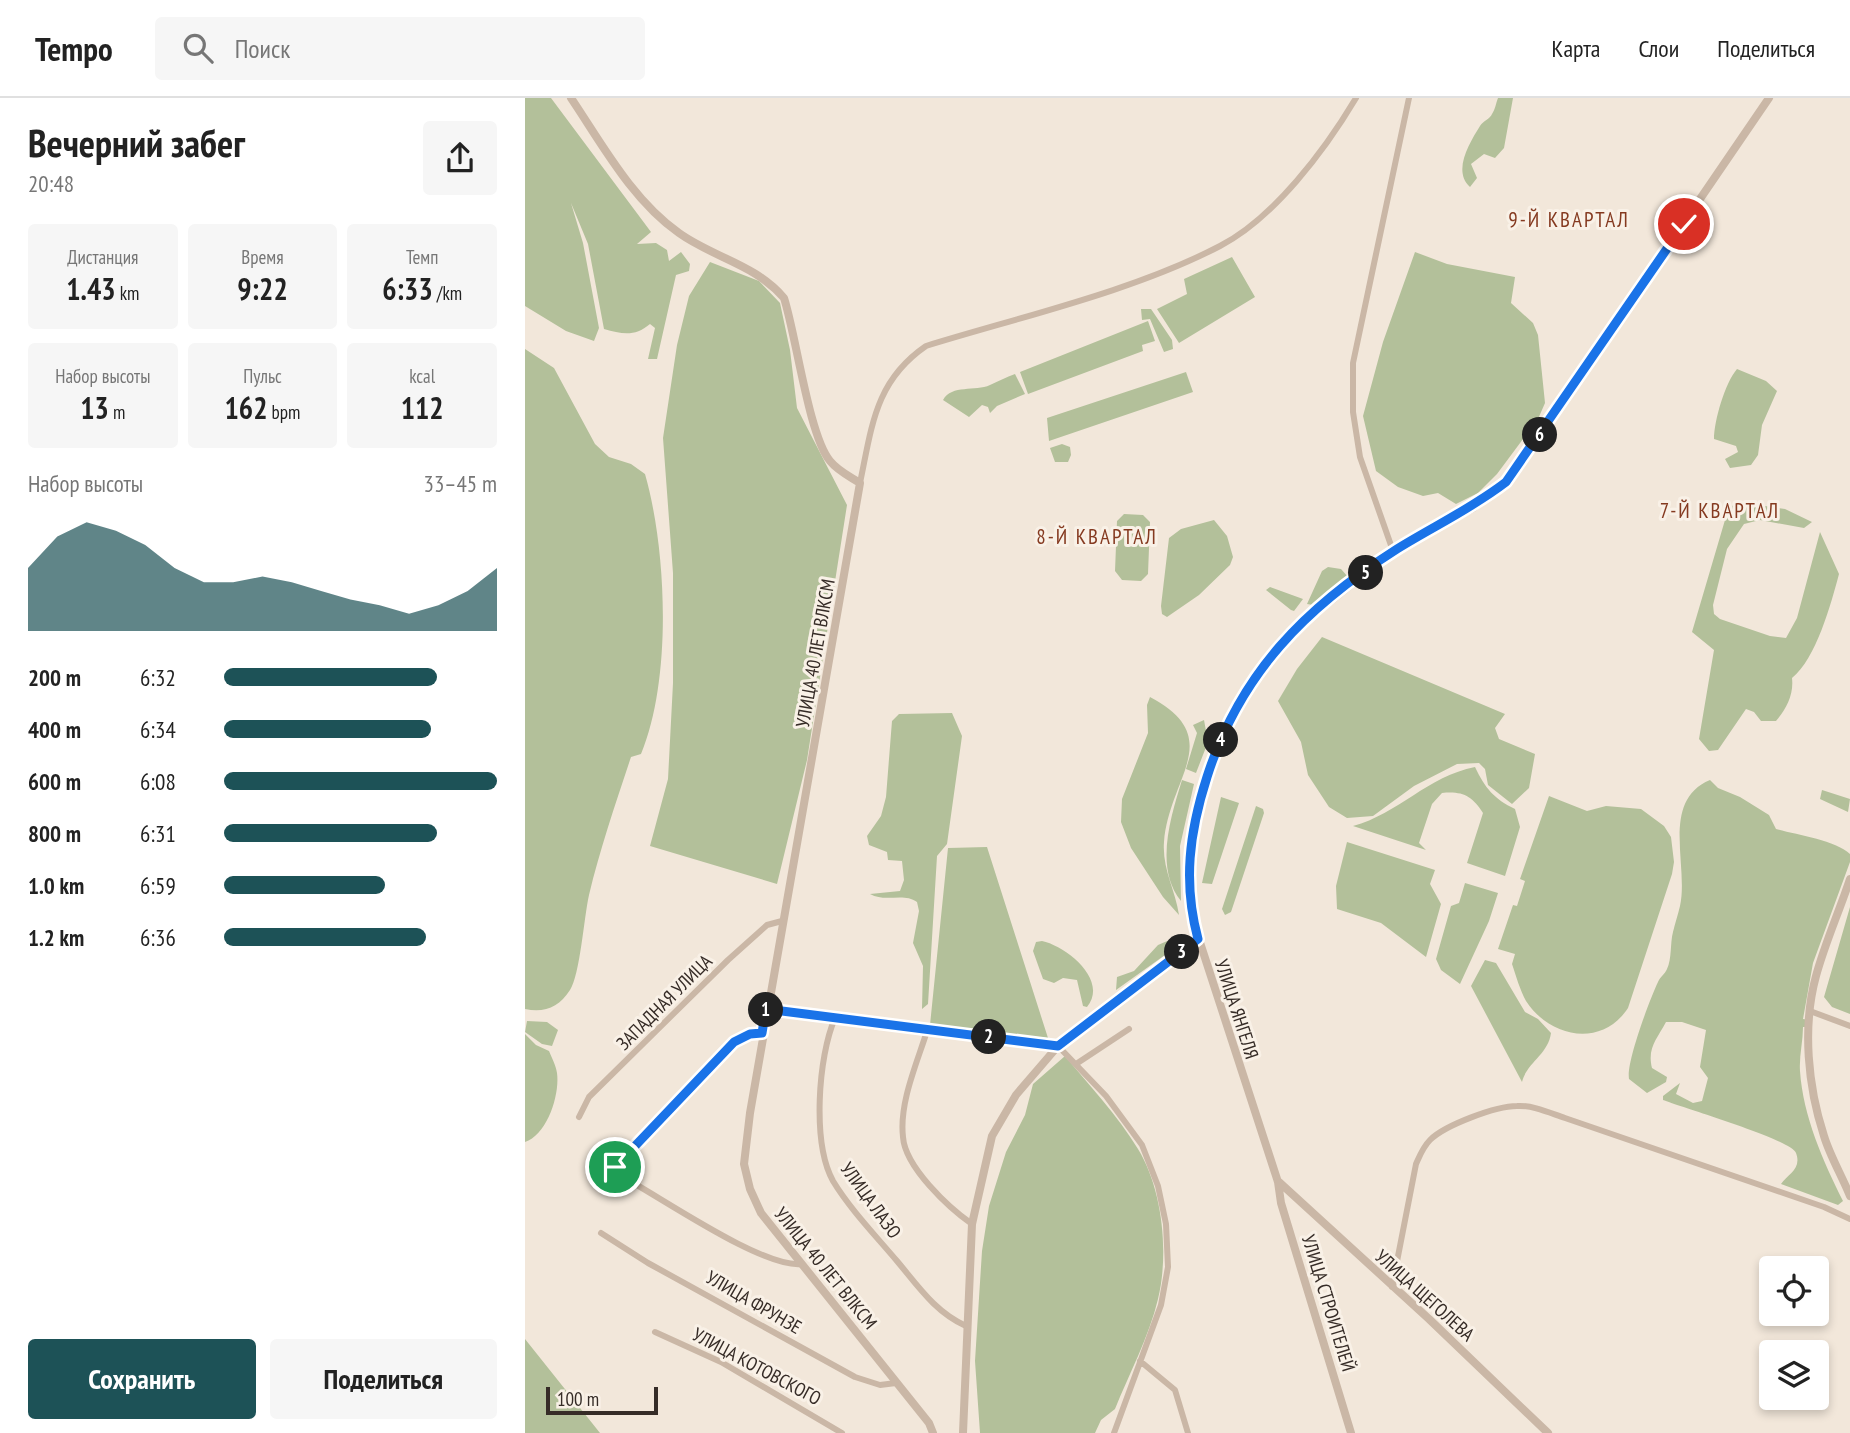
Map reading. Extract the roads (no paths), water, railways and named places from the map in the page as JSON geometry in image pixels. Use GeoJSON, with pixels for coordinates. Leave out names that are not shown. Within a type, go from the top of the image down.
{"type":"FeatureCollection","features":[{"type":"Feature","properties":{"kind":"street"},"geometry":{"type":"LineString","coordinates":[[571,98],[626,180],[663,220],[680,234],[749,267],[771,282],[784,298],[816,430],[827,458],[840,471],[860,483]]}},
{"type":"Feature","properties":{"kind":"street","name":"УЛИЦА 40 ЛЕТ ВЛКСМ"},"geometry":{"type":"LineString","coordinates":[[933,1433],[929,1423],[761,1213],[750,1189],[744,1164],[766,1009],[860,483],[881,394],[905,360],[926,346],[1129,284],[1221,246],[1294,185],[1356,98]]}},
{"type":"Feature","properties":{"kind":"street"},"geometry":{"type":"LineString","coordinates":[[1394,551],[1360,457],[1353,412],[1353,363],[1409,98]]}},
{"type":"Feature","properties":{"kind":"street","name":"УЛИЦА ЯНГЕЛЯ"},"geometry":{"type":"LineString","coordinates":[[1278,1182],[1198,939],[1188,886],[1188,856],[1205,784],[1229,719],[1243,693],[1287,636],[1394,551],[1473,508],[1506,482],[1769,98]]}},
{"type":"Feature","properties":{"kind":"street"},"geometry":{"type":"LineString","coordinates":[[1850,879],[1815,978],[1810,1011],[1809,1071],[1824,1138],[1850,1196]]}},
{"type":"Feature","properties":{"kind":"street","name":"ЗАПАДНАЯ УЛИЦА"},"geometry":{"type":"LineString","coordinates":[[579,1117],[589,1097],[728,960],[767,925],[782,921]]}},
{"type":"Feature","properties":{"kind":"street"},"geometry":{"type":"LineString","coordinates":[[963,1433],[972,1224],[992,1136],[1016,1094],[1058,1046],[1198,939]]}},
{"type":"Feature","properties":{"kind":"street"},"geometry":{"type":"LineString","coordinates":[[766,1009],[1058,1046],[1106,1096],[1142,1145],[1158,1186],[1166,1224],[1168,1267],[1161,1305],[1114,1433]]}},
{"type":"Feature","properties":{"kind":"street"},"geometry":{"type":"LineString","coordinates":[[1810,1011],[1850,1026]]}},
{"type":"Feature","properties":{"kind":"street","name":"УЛИЦА ЛАЗО"},"geometry":{"type":"LineString","coordinates":[[835,1018],[829,1033],[821,1078],[826,1164],[834,1181],[864,1221],[940,1312],[966,1326]]}},
{"type":"Feature","properties":{"kind":"street"},"geometry":{"type":"LineString","coordinates":[[1076,1064],[1129,1029]]}},
{"type":"Feature","properties":{"kind":"street"},"geometry":{"type":"LineString","coordinates":[[927,1031],[906,1102],[902,1137],[907,1151],[933,1190],[972,1224]]}},
{"type":"Feature","properties":{"kind":"street"},"geometry":{"type":"LineString","coordinates":[[762,1033],[750,1034],[734,1042],[615,1167],[622,1177],[775,1262],[802,1264]]}},
{"type":"Feature","properties":{"kind":"street"},"geometry":{"type":"LineString","coordinates":[[1392,1287],[1416,1164],[1422,1151],[1431,1138],[1448,1128],[1506,1107],[1526,1106],[1565,1118],[1813,1203],[1850,1219]]}},
{"type":"Feature","properties":{"kind":"street","name":"УЛИЦА ЩЕГОЛЕВА"},"geometry":{"type":"LineString","coordinates":[[1278,1182],[1429,1319],[1548,1433]]}},
{"type":"Feature","properties":{"kind":"street","name":"УЛИЦА СТРОИТЕЛЕЙ"},"geometry":{"type":"LineString","coordinates":[[1278,1182],[1281,1203],[1351,1433]]}},
{"type":"Feature","properties":{"kind":"street","name":"УЛИЦА ФРУНЗЕ"},"geometry":{"type":"LineString","coordinates":[[601,1233],[648,1263],[855,1377],[880,1385],[896,1383]]}},
{"type":"Feature","properties":{"kind":"street","name":"УЛИЦА КОТОВСКОГО"},"geometry":{"type":"LineString","coordinates":[[655,1332],[721,1362],[842,1433]]}},
{"type":"Feature","properties":{"kind":"street"},"geometry":{"type":"LineString","coordinates":[[1140,1361],[1175,1391],[1188,1433]]}},
{"type":"Feature","properties":{"kind":"district","name":"9-Й КВАРТАЛ"},"geometry":{"type":"Point","coordinates":[1569,219]}},
{"type":"Feature","properties":{"kind":"district","name":"7-Й КВАРТАЛ"},"geometry":{"type":"Point","coordinates":[1720,510]}},
{"type":"Feature","properties":{"kind":"district","name":"8-Й КВАРТАЛ"},"geometry":{"type":"Point","coordinates":[1097,536]}}]}
